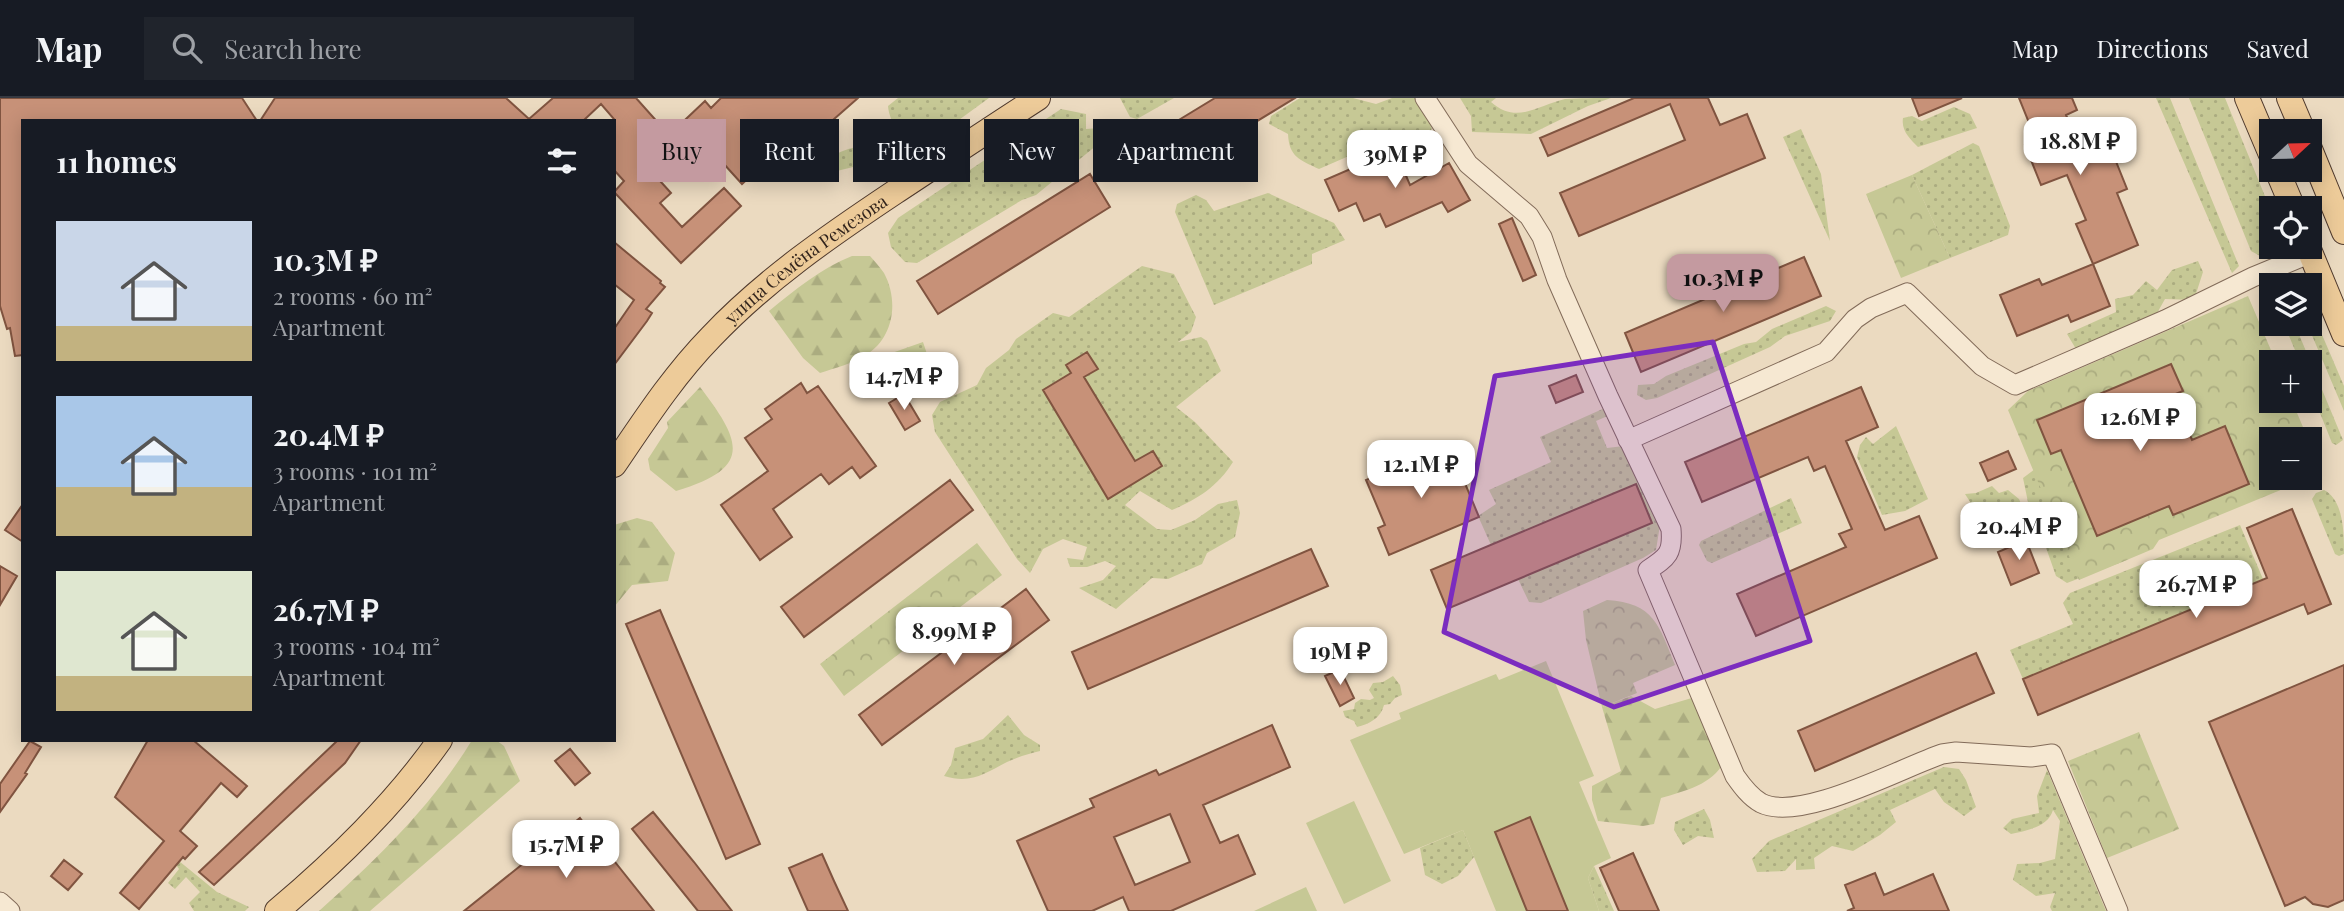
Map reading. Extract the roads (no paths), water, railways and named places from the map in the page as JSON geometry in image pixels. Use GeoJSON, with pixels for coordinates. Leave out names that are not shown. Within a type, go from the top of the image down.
{"type":"FeatureCollection","features":[{"type":"Feature","properties":{"kind":"main road","name":"улица Семёна Ремезова"},"geometry":{"type":"LineString","coordinates":[[616,462],[682,370],[713,334],[772,279],[843,226],[1038,98]]}},
{"type":"Feature","properties":{"kind":"main road"},"geometry":{"type":"LineString","coordinates":[[2248,98],[2259,125]]}},
{"type":"Feature","properties":{"kind":"main road"},"geometry":{"type":"LineString","coordinates":[[2289,98],[2298,119]]}},
{"type":"Feature","properties":{"kind":"main road"},"geometry":{"type":"LineString","coordinates":[[2322,178],[2344,232]]}},
{"type":"Feature","properties":{"kind":"main road"},"geometry":{"type":"LineString","coordinates":[[2313,259],[2344,334]]}},
{"type":"Feature","properties":{"kind":"main road"},"geometry":{"type":"LineString","coordinates":[[276,911],[344,852],[401,789],[438,742]]}},
{"type":"Feature","properties":{"kind":"street"},"geometry":{"type":"LineString","coordinates":[[1425,98],[1468,164],[1529,216],[1542,237],[1557,280],[1671,529],[1672,546],[1665,559],[1648,570],[1735,776],[1745,789],[1762,803],[1778,808],[1807,806],[1942,754],[1956,752],[2031,757],[2052,754],[2118,911]]}},
{"type":"Feature","properties":{"kind":"street"},"geometry":{"type":"LineString","coordinates":[[1629,440],[1826,352],[1855,319],[1907,293],[1982,366],[2015,385],[2165,320],[2290,259]]}},
{"type":"Feature","properties":{"kind":"street"},"geometry":{"type":"LineString","coordinates":[[0,902],[10,911]]}}]}
